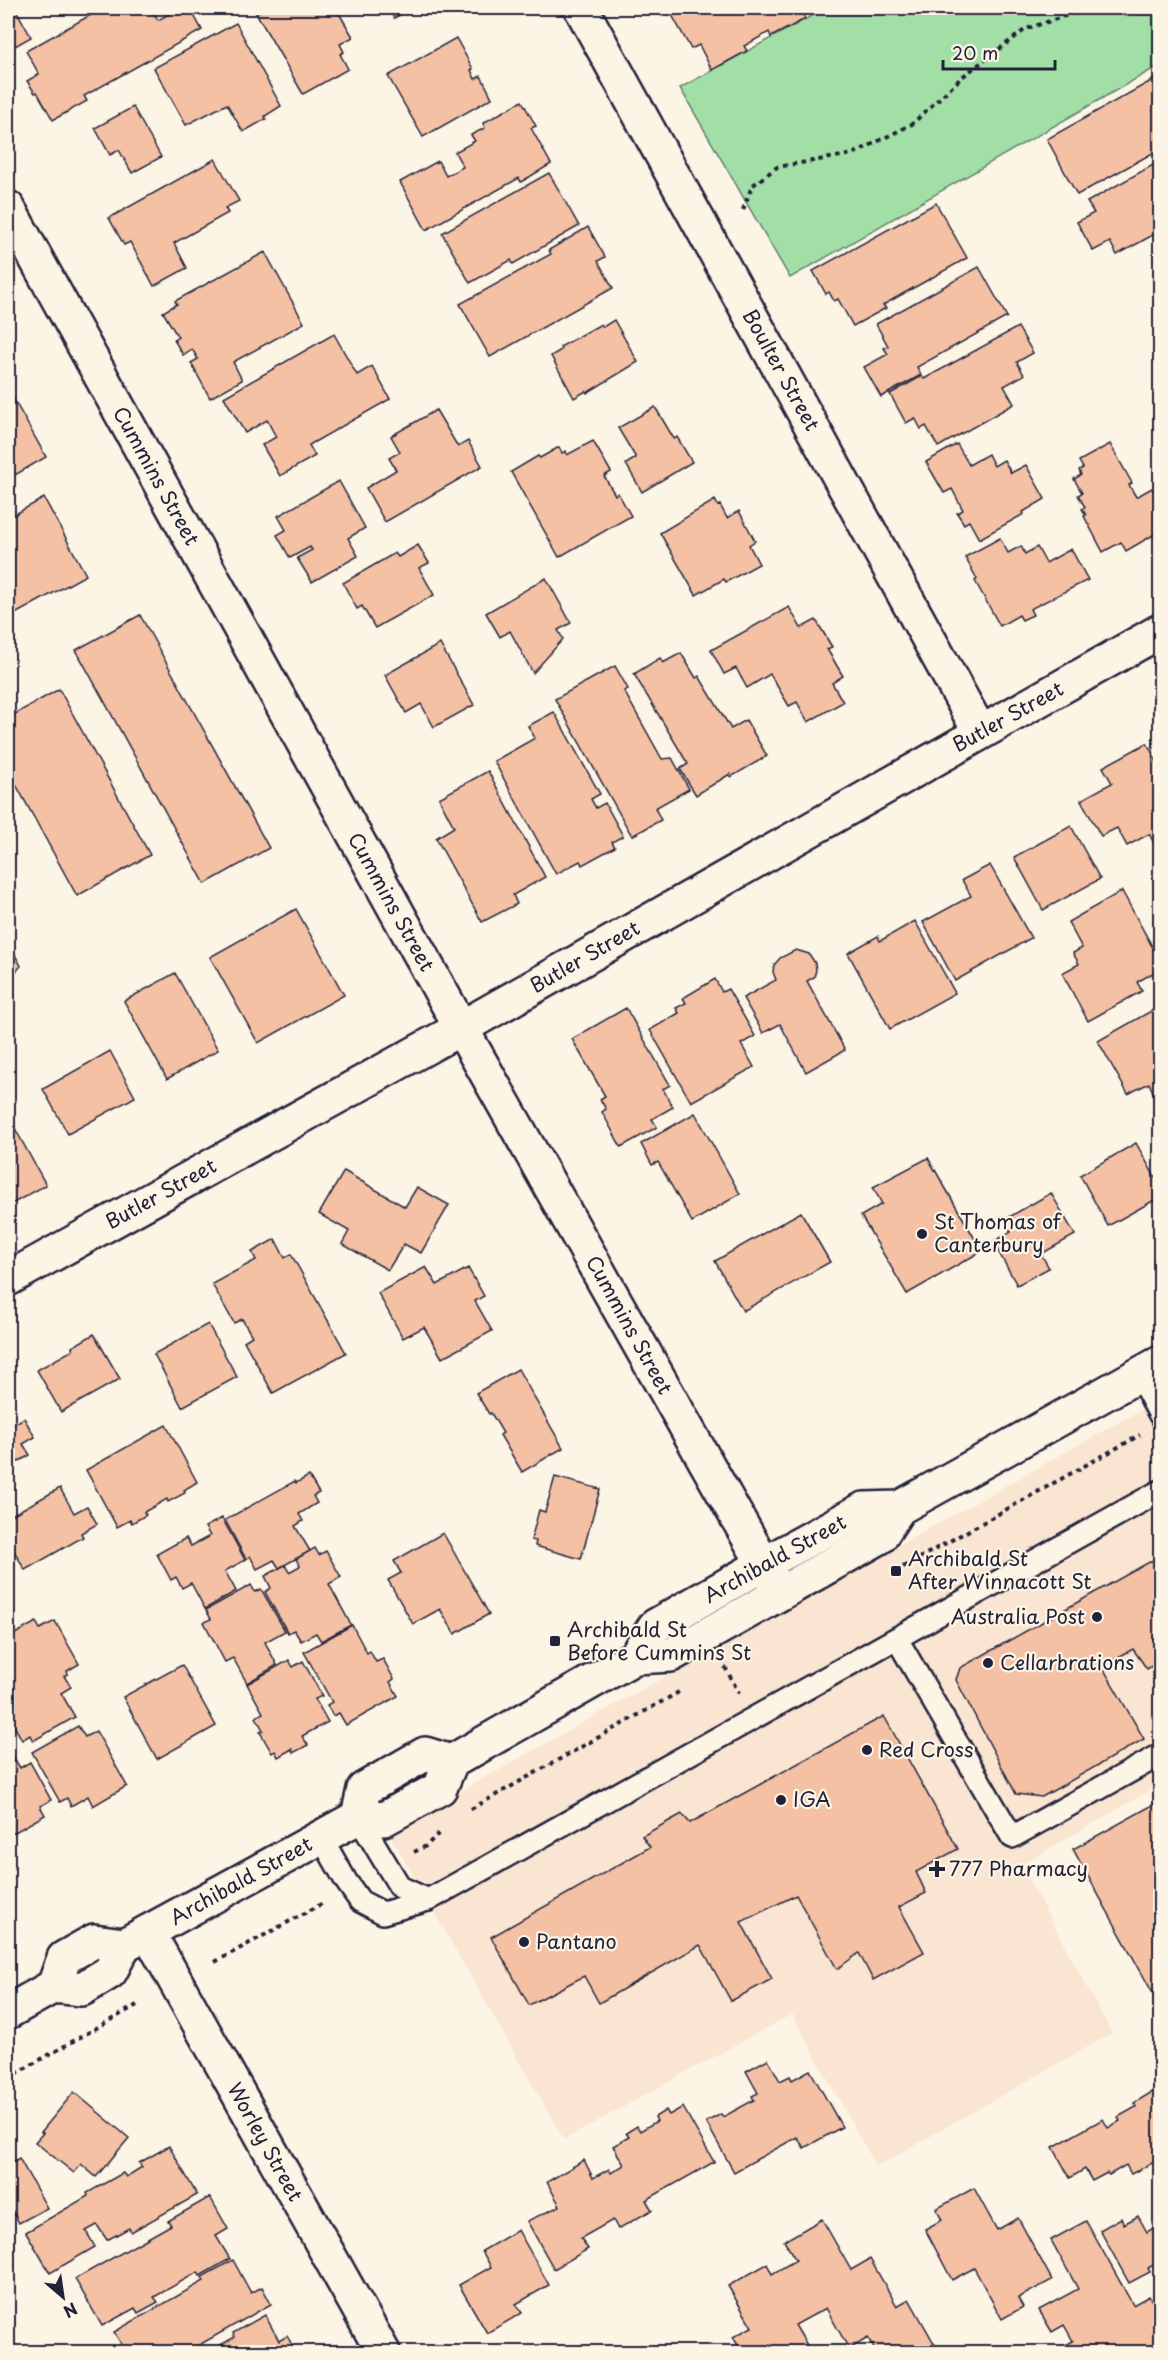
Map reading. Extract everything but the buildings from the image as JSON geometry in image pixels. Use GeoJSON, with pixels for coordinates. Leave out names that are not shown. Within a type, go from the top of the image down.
{"type":"FeatureCollection","features":[{"type":"Feature","properties":{"kind":"street","name":"Boulter Street"},"geometry":{"type":"LineString","coordinates":[[581,8],[980,732]]}},
{"type":"Feature","properties":{"kind":"street","name":"Cummins Street"},"geometry":{"type":"LineString","coordinates":[[8,208],[461,1028],[780,1592]]}},
{"type":"Feature","properties":{"kind":"street","name":"Butler Street"},"geometry":{"type":"LineString","coordinates":[[8,1279],[461,1028],[1161,631]]}},
{"type":"Feature","properties":{"kind":"street","name":"Archibald Street"},"geometry":{"type":"LineString","coordinates":[[136,1938],[358,1817],[384,1819],[440,1788],[451,1762],[635,1657],[656,1626],[764,1564],[864,1509],[899,1508],[1150,1369]]}},
{"type":"Feature","properties":{"kind":"street","name":"Archibald Street"},"geometry":{"type":"LineString","coordinates":[[635,1657],[671,1655],[880,1537],[899,1508]]}},
{"type":"Feature","properties":{"kind":"street"},"geometry":{"type":"LineString","coordinates":[[8,2012],[54,1986],[82,1989],[110,1972],[136,1938]]}},
{"type":"Feature","properties":{"kind":"street","name":"Worley Street"},"geometry":{"type":"LineString","coordinates":[[136,1938],[383,2352]]}},
{"type":"Feature","properties":{"kind":"lane"},"geometry":{"type":"LineString","coordinates":[[1150,1369],[1161,1415]]}},
{"type":"Feature","properties":{"kind":"lane"},"geometry":{"type":"LineString","coordinates":[[321,1837],[360,1901],[383,1913],[428,1900],[1161,1491]]}},
{"type":"Feature","properties":{"kind":"lane"},"geometry":{"type":"LineString","coordinates":[[897,1639],[1012,1837],[1161,1755]]}},
{"type":"Feature","properties":{"kind":"lane"},"geometry":{"type":"LineString","coordinates":[[358,1817],[400,1887],[428,1900]]}},
{"type":"Feature","properties":{"kind":"path"},"geometry":{"type":"LineString","coordinates":[[743,210],[752,186],[777,167],[853,154],[912,124],[962,77],[1026,29],[1089,8]]}},
{"type":"Feature","properties":{"kind":"path"},"geometry":{"type":"LineString","coordinates":[[724,1667],[743,1698]]}},
{"type":"Feature","properties":{"kind":"path"},"geometry":{"type":"LineString","coordinates":[[215,1962],[329,1900]]}},
{"type":"Feature","properties":{"kind":"path"},"geometry":{"type":"LineString","coordinates":[[8,2078],[137,2005]]}},
{"type":"Feature","properties":{"kind":"shaded area"},"geometry":{"type":"Polygon","coordinates":[[[1160,1399],[1160,1785],[1021,1865],[1112,2033],[876,2167],[792,2014],[564,2140],[388,1832],[1160,1399]]]}},
{"type":"Feature","properties":{"kind":"green space"},"geometry":{"type":"Polygon","coordinates":[[[826,8],[1160,8],[1160,65],[790,278],[680,88],[826,8]]]}},
{"type":"Feature","properties":{"kind":"place","name":"St Thomas of Canterbury"},"geometry":{"type":"Point","coordinates":[922,1234]}},
{"type":"Feature","properties":{"kind":"place","name":"Archibald St After Winnacott St"},"geometry":{"type":"Point","coordinates":[896,1571]}},
{"type":"Feature","properties":{"kind":"place","name":"Australia Post"},"geometry":{"type":"Point","coordinates":[1097,1617]}},
{"type":"Feature","properties":{"kind":"place","name":"Archibald St Before Cummins St"},"geometry":{"type":"Point","coordinates":[555,1641]}},
{"type":"Feature","properties":{"kind":"place","name":"Cellarbrations"},"geometry":{"type":"Point","coordinates":[988,1663]}},
{"type":"Feature","properties":{"kind":"place","name":"Red Cross"},"geometry":{"type":"Point","coordinates":[867,1750]}},
{"type":"Feature","properties":{"kind":"place","name":"IGA"},"geometry":{"type":"Point","coordinates":[781,1800]}},
{"type":"Feature","properties":{"kind":"place","name":"777 Pharmacy"},"geometry":{"type":"Point","coordinates":[937,1869]}},
{"type":"Feature","properties":{"kind":"place","name":"Pantano"},"geometry":{"type":"Point","coordinates":[524,1942]}}]}
